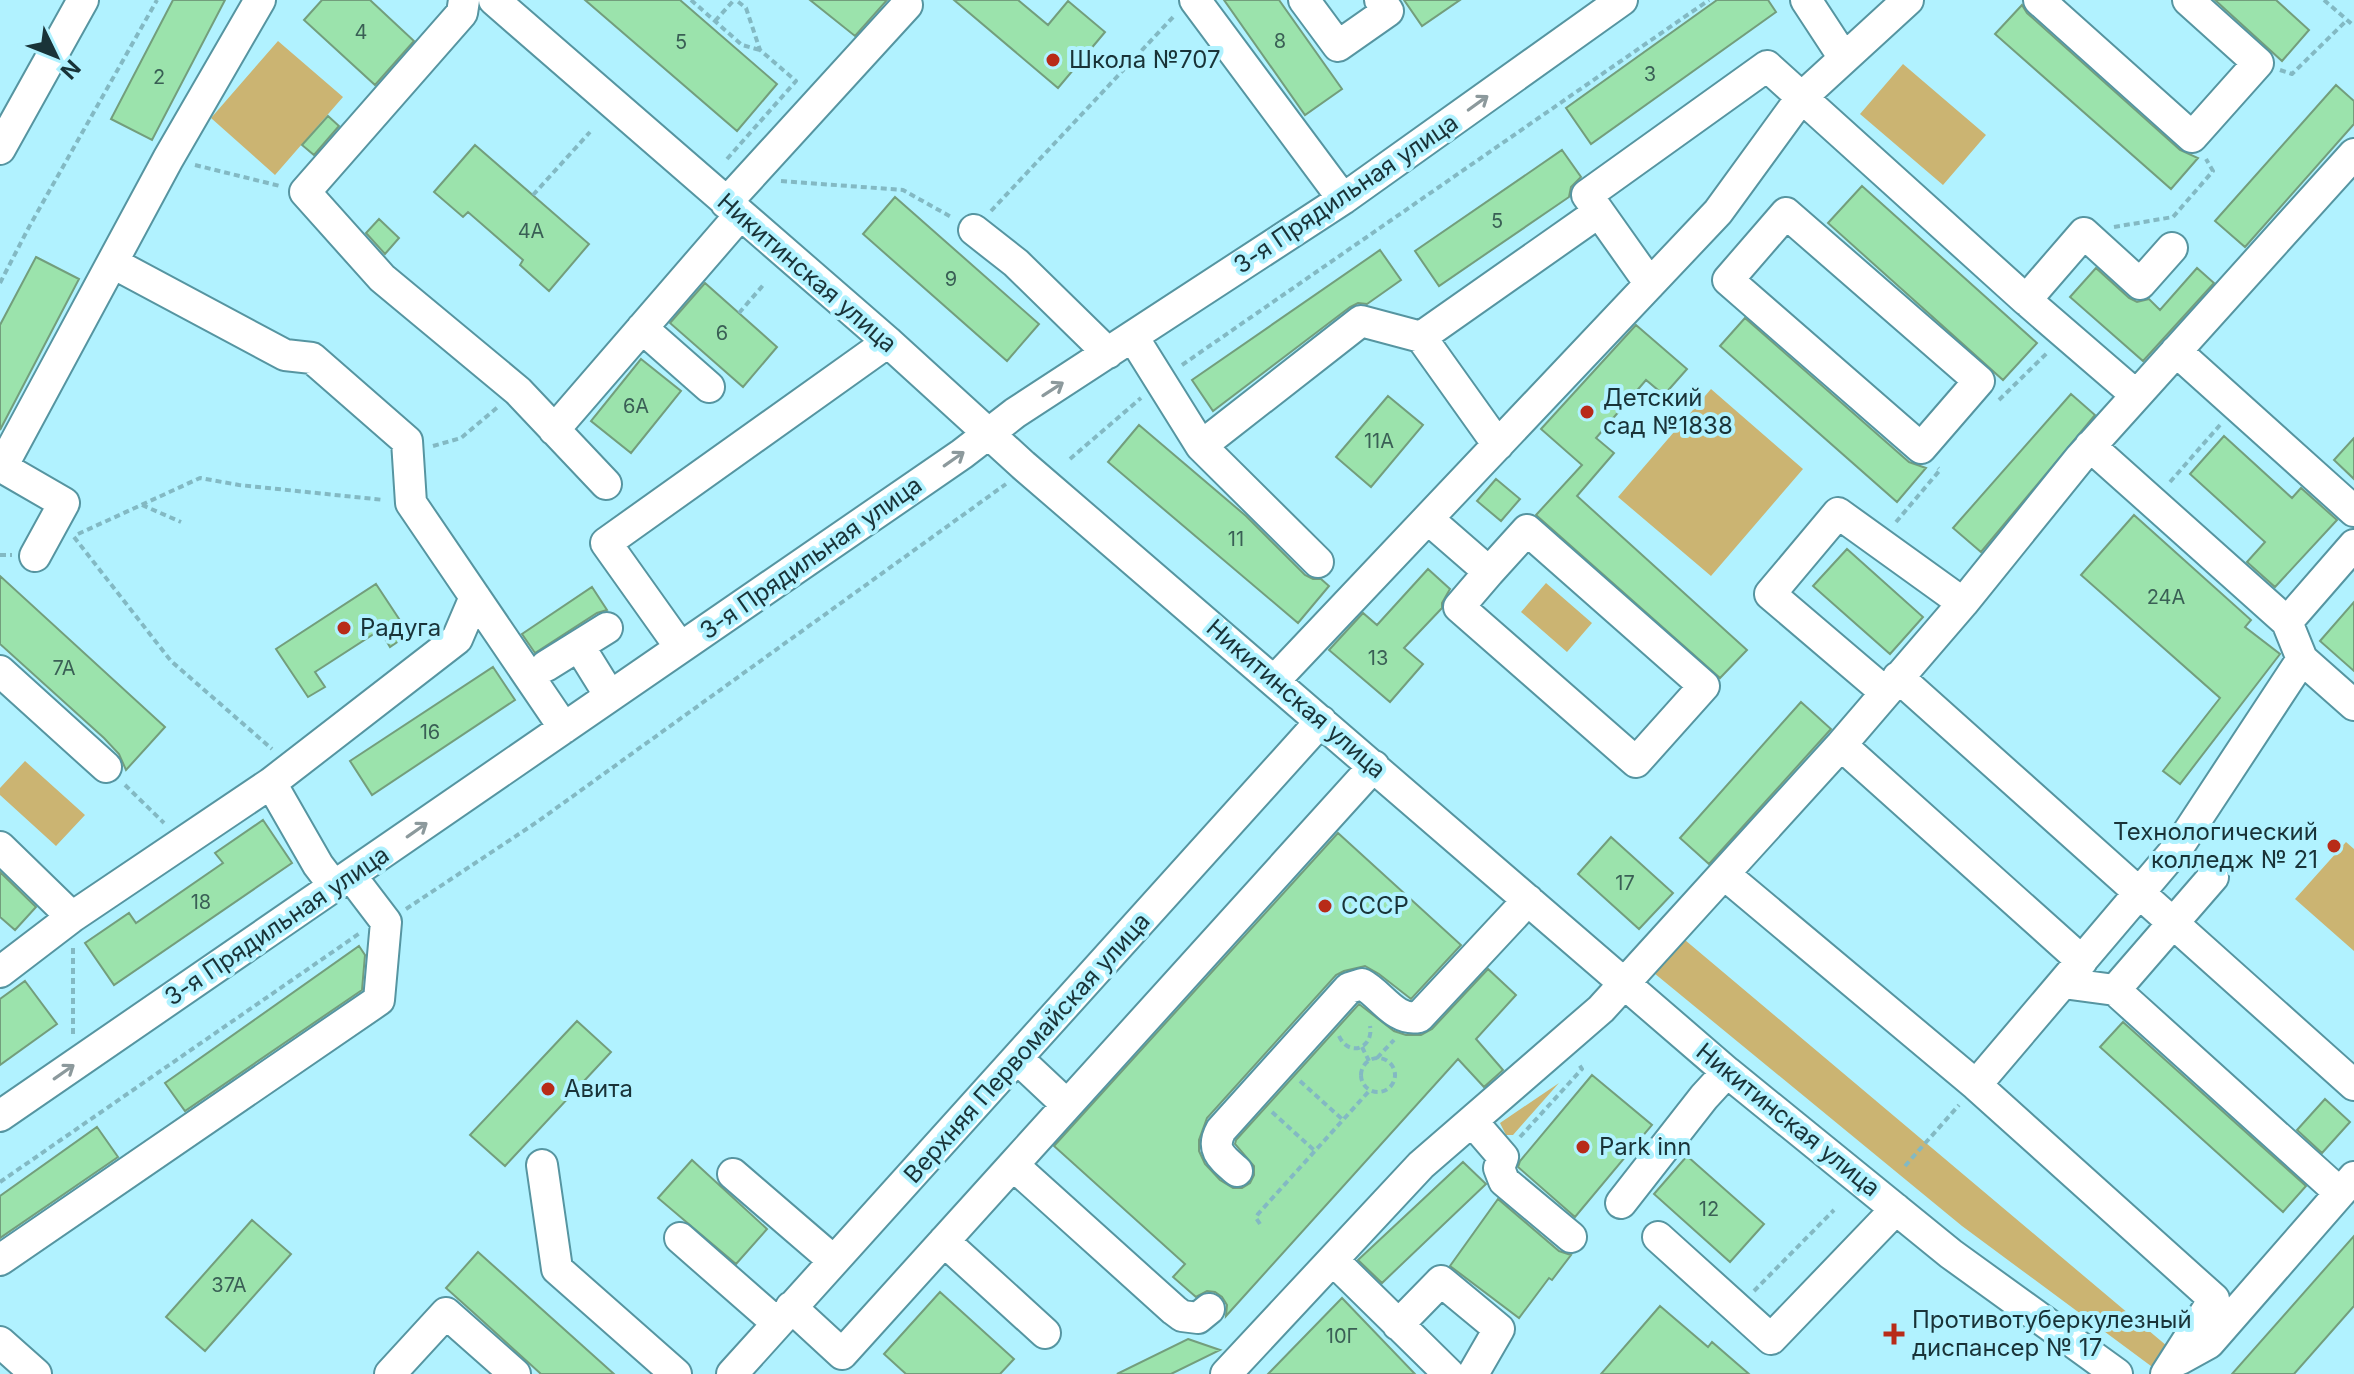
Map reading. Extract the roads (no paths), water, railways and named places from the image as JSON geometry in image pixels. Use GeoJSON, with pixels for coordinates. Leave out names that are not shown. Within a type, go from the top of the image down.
{"type":"FeatureCollection","features":[{"type":"Feature","properties":{"kind":"street"},"geometry":{"type":"LineString","coordinates":[[0,149],[83,0]]}},
{"type":"Feature","properties":{"kind":"street"},"geometry":{"type":"LineString","coordinates":[[35,556],[64,503],[1,466],[168,159],[260,0]]}},
{"type":"Feature","properties":{"kind":"street"},"geometry":{"type":"LineString","coordinates":[[464,0],[462,13],[305,192],[382,278],[518,391],[606,484]]}},
{"type":"Feature","properties":{"kind":"street","name":"Никитинская улица"},"geometry":{"type":"LineString","coordinates":[[494,0],[1727,1072],[1951,1254],[2117,1374]]}},
{"type":"Feature","properties":{"kind":"street"},"geometry":{"type":"LineString","coordinates":[[1304,0],[1338,46],[1388,11],[1380,0]]}},
{"type":"Feature","properties":{"kind":"street","name":"3-я Прядильная улица"},"geometry":{"type":"LineString","coordinates":[[0,1116],[990,434],[1015,413],[1343,199],[1622,0]]}},
{"type":"Feature","properties":{"kind":"street"},"geometry":{"type":"LineString","coordinates":[[1806,0],[1844,58]]}},
{"type":"Feature","properties":{"kind":"street"},"geometry":{"type":"LineString","coordinates":[[1275,680],[1718,212],[1801,98],[1908,0]]}},
{"type":"Feature","properties":{"kind":"street"},"geometry":{"type":"LineString","coordinates":[[2039,0],[2192,137],[2258,63],[2188,0]]}},
{"type":"Feature","properties":{"kind":"street"},"geometry":{"type":"LineString","coordinates":[[554,430],[642,328],[733,209],[738,168],[907,5]]}},
{"type":"Feature","properties":{"kind":"street"},"geometry":{"type":"LineString","coordinates":[[1187,6],[1343,199]]}},
{"type":"Feature","properties":{"kind":"street"},"geometry":{"type":"LineString","coordinates":[[1650,284],[1587,195],[1767,66],[2136,395]]}},
{"type":"Feature","properties":{"kind":"street"},"geometry":{"type":"LineString","coordinates":[[1226,1374],[1421,1165],[1601,1009],[1841,745],[1963,603],[2090,446],[2354,154]]}},
{"type":"Feature","properties":{"kind":"street"},"geometry":{"type":"LineString","coordinates":[[1421,337],[1599,212]]}},
{"type":"Feature","properties":{"kind":"street"},"geometry":{"type":"LineString","coordinates":[[1718,212],[1757,247]]}},
{"type":"Feature","properties":{"kind":"street"},"geometry":{"type":"LineString","coordinates":[[1786,213],[1979,381],[1921,448],[1728,280],[1757,247],[1786,213]]}},
{"type":"Feature","properties":{"kind":"street"},"geometry":{"type":"LineString","coordinates":[[974,230],[1161,380],[1201,446],[1318,562]]}},
{"type":"Feature","properties":{"kind":"street"},"geometry":{"type":"LineString","coordinates":[[2026,300],[2084,233],[2140,284],[2172,248]]}},
{"type":"Feature","properties":{"kind":"street"},"geometry":{"type":"LineString","coordinates":[[113,263],[285,355],[312,358],[407,441],[411,503],[564,728]]}},
{"type":"Feature","properties":{"kind":"street"},"geometry":{"type":"LineString","coordinates":[[1201,446],[1361,321],[1421,337],[1498,445]]}},
{"type":"Feature","properties":{"kind":"street"},"geometry":{"type":"LineString","coordinates":[[642,328],[709,387]]}},
{"type":"Feature","properties":{"kind":"street"},"geometry":{"type":"LineString","coordinates":[[680,647],[606,543],[888,342]]}},
{"type":"Feature","properties":{"kind":"street"},"geometry":{"type":"LineString","coordinates":[[2176,351],[2354,511]]}},
{"type":"Feature","properties":{"kind":"street"},"geometry":{"type":"LineString","coordinates":[[2090,446],[2287,622],[2302,659],[2354,705]]}},
{"type":"Feature","properties":{"kind":"street"},"geometry":{"type":"LineString","coordinates":[[1963,603],[1838,513],[1770,594],[1892,684],[2139,893],[2354,1085]]}},
{"type":"Feature","properties":{"kind":"street"},"geometry":{"type":"LineString","coordinates":[[1428,519],[1489,572]]}},
{"type":"Feature","properties":{"kind":"street"},"geometry":{"type":"LineString","coordinates":[[1527,530],[1704,686],[1636,762],[1459,607],[1489,572],[1527,530]]}},
{"type":"Feature","properties":{"kind":"street"},"geometry":{"type":"LineString","coordinates":[[2287,622],[2354,545]]}},
{"type":"Feature","properties":{"kind":"street"},"geometry":{"type":"LineString","coordinates":[[0,972],[72,917],[281,774],[457,639],[475,597]]}},
{"type":"Feature","properties":{"kind":"street"},"geometry":{"type":"LineString","coordinates":[[546,666],[607,628]]}},
{"type":"Feature","properties":{"kind":"street"},"geometry":{"type":"LineString","coordinates":[[579,646],[610,696]]}},
{"type":"Feature","properties":{"kind":"street"},"geometry":{"type":"LineString","coordinates":[[1976,1085],[2179,846],[2302,659]]}},
{"type":"Feature","properties":{"kind":"street"},"geometry":{"type":"LineString","coordinates":[[0,671],[106,767]]}},
{"type":"Feature","properties":{"kind":"street","name":"Верхняя Первомайская улица"},"geometry":{"type":"LineString","coordinates":[[732,1374],[1321,721]]}},
{"type":"Feature","properties":{"kind":"street"},"geometry":{"type":"LineString","coordinates":[[1841,745],[2073,972],[2115,990],[2347,1185],[2209,1343],[2170,1369]]}},
{"type":"Feature","properties":{"kind":"street"},"geometry":{"type":"LineString","coordinates":[[680,1238],[842,1354],[1374,766]]}},
{"type":"Feature","properties":{"kind":"street"},"geometry":{"type":"LineString","coordinates":[[0,1260],[379,1000],[386,922],[342,881],[318,865],[281,774]]}},
{"type":"Feature","properties":{"kind":"street"},"geometry":{"type":"LineString","coordinates":[[0,847],[72,917]]}},
{"type":"Feature","properties":{"kind":"street"},"geometry":{"type":"LineString","coordinates":[[1724,874],[1976,1085],[2214,1299],[2170,1369]]}},
{"type":"Feature","properties":{"kind":"street"},"geometry":{"type":"LineString","coordinates":[[2115,990],[2213,877]]}},
{"type":"Feature","properties":{"kind":"street"},"geometry":{"type":"LineString","coordinates":[[1237,1171],[1217,1153],[1217,1137],[1349,988],[1356,984],[1368,987],[1396,1012],[1410,1019],[1419,1017],[1528,900]]}},
{"type":"Feature","properties":{"kind":"street"},"geometry":{"type":"LineString","coordinates":[[1018,1059],[1067,1105]]}},
{"type":"Feature","properties":{"kind":"street"},"geometry":{"type":"LineString","coordinates":[[1621,1203],[1727,1072]]}},
{"type":"Feature","properties":{"kind":"street"},"geometry":{"type":"LineString","coordinates":[[1472,1121],[1503,1157],[1499,1168],[1504,1181],[1571,1237]]}},
{"type":"Feature","properties":{"kind":"street"},"geometry":{"type":"LineString","coordinates":[[542,1165],[557,1269],[658,1368]]}},
{"type":"Feature","properties":{"kind":"street"},"geometry":{"type":"LineString","coordinates":[[1013,1165],[1182,1316],[1198,1318],[1209,1309]]}},
{"type":"Feature","properties":{"kind":"street"},"geometry":{"type":"LineString","coordinates":[[733,1174],[834,1261]]}},
{"type":"Feature","properties":{"kind":"street"},"geometry":{"type":"LineString","coordinates":[[1658,1237],[1771,1339],[1896,1209]]}},
{"type":"Feature","properties":{"kind":"street"},"geometry":{"type":"LineString","coordinates":[[944,1241],[1045,1333]]}},
{"type":"Feature","properties":{"kind":"street"},"geometry":{"type":"LineString","coordinates":[[1333,1260],[1449,1374]]}},
{"type":"Feature","properties":{"kind":"street"},"geometry":{"type":"LineString","coordinates":[[1398,1325],[1441,1281],[1499,1329],[1473,1374]]}},
{"type":"Feature","properties":{"kind":"street"},"geometry":{"type":"LineString","coordinates":[[390,1374],[446,1313],[515,1374]]}},
{"type":"Feature","properties":{"kind":"street"},"geometry":{"type":"LineString","coordinates":[[0,1342],[36,1374]]}},
{"type":"Feature","properties":{"kind":"place","name":"Школа №707"},"geometry":{"type":"Point","coordinates":[1053,60]}},
{"type":"Feature","properties":{"kind":"place","name":"Детский сад №1838"},"geometry":{"type":"Point","coordinates":[1587,412]}},
{"type":"Feature","properties":{"kind":"place","name":"Радуга"},"geometry":{"type":"Point","coordinates":[344,628]}},
{"type":"Feature","properties":{"kind":"place","name":"Технологический колледж № 21"},"geometry":{"type":"Point","coordinates":[2334,846]}},
{"type":"Feature","properties":{"kind":"place","name":"СССР"},"geometry":{"type":"Point","coordinates":[1325,906]}},
{"type":"Feature","properties":{"kind":"place","name":"Авита"},"geometry":{"type":"Point","coordinates":[548,1089]}},
{"type":"Feature","properties":{"kind":"place","name":"Park inn"},"geometry":{"type":"Point","coordinates":[1583,1147]}},
{"type":"Feature","properties":{"kind":"place","name":"Противотуберкулезный диспансер № 17"},"geometry":{"type":"Point","coordinates":[1894,1334]}}]}
